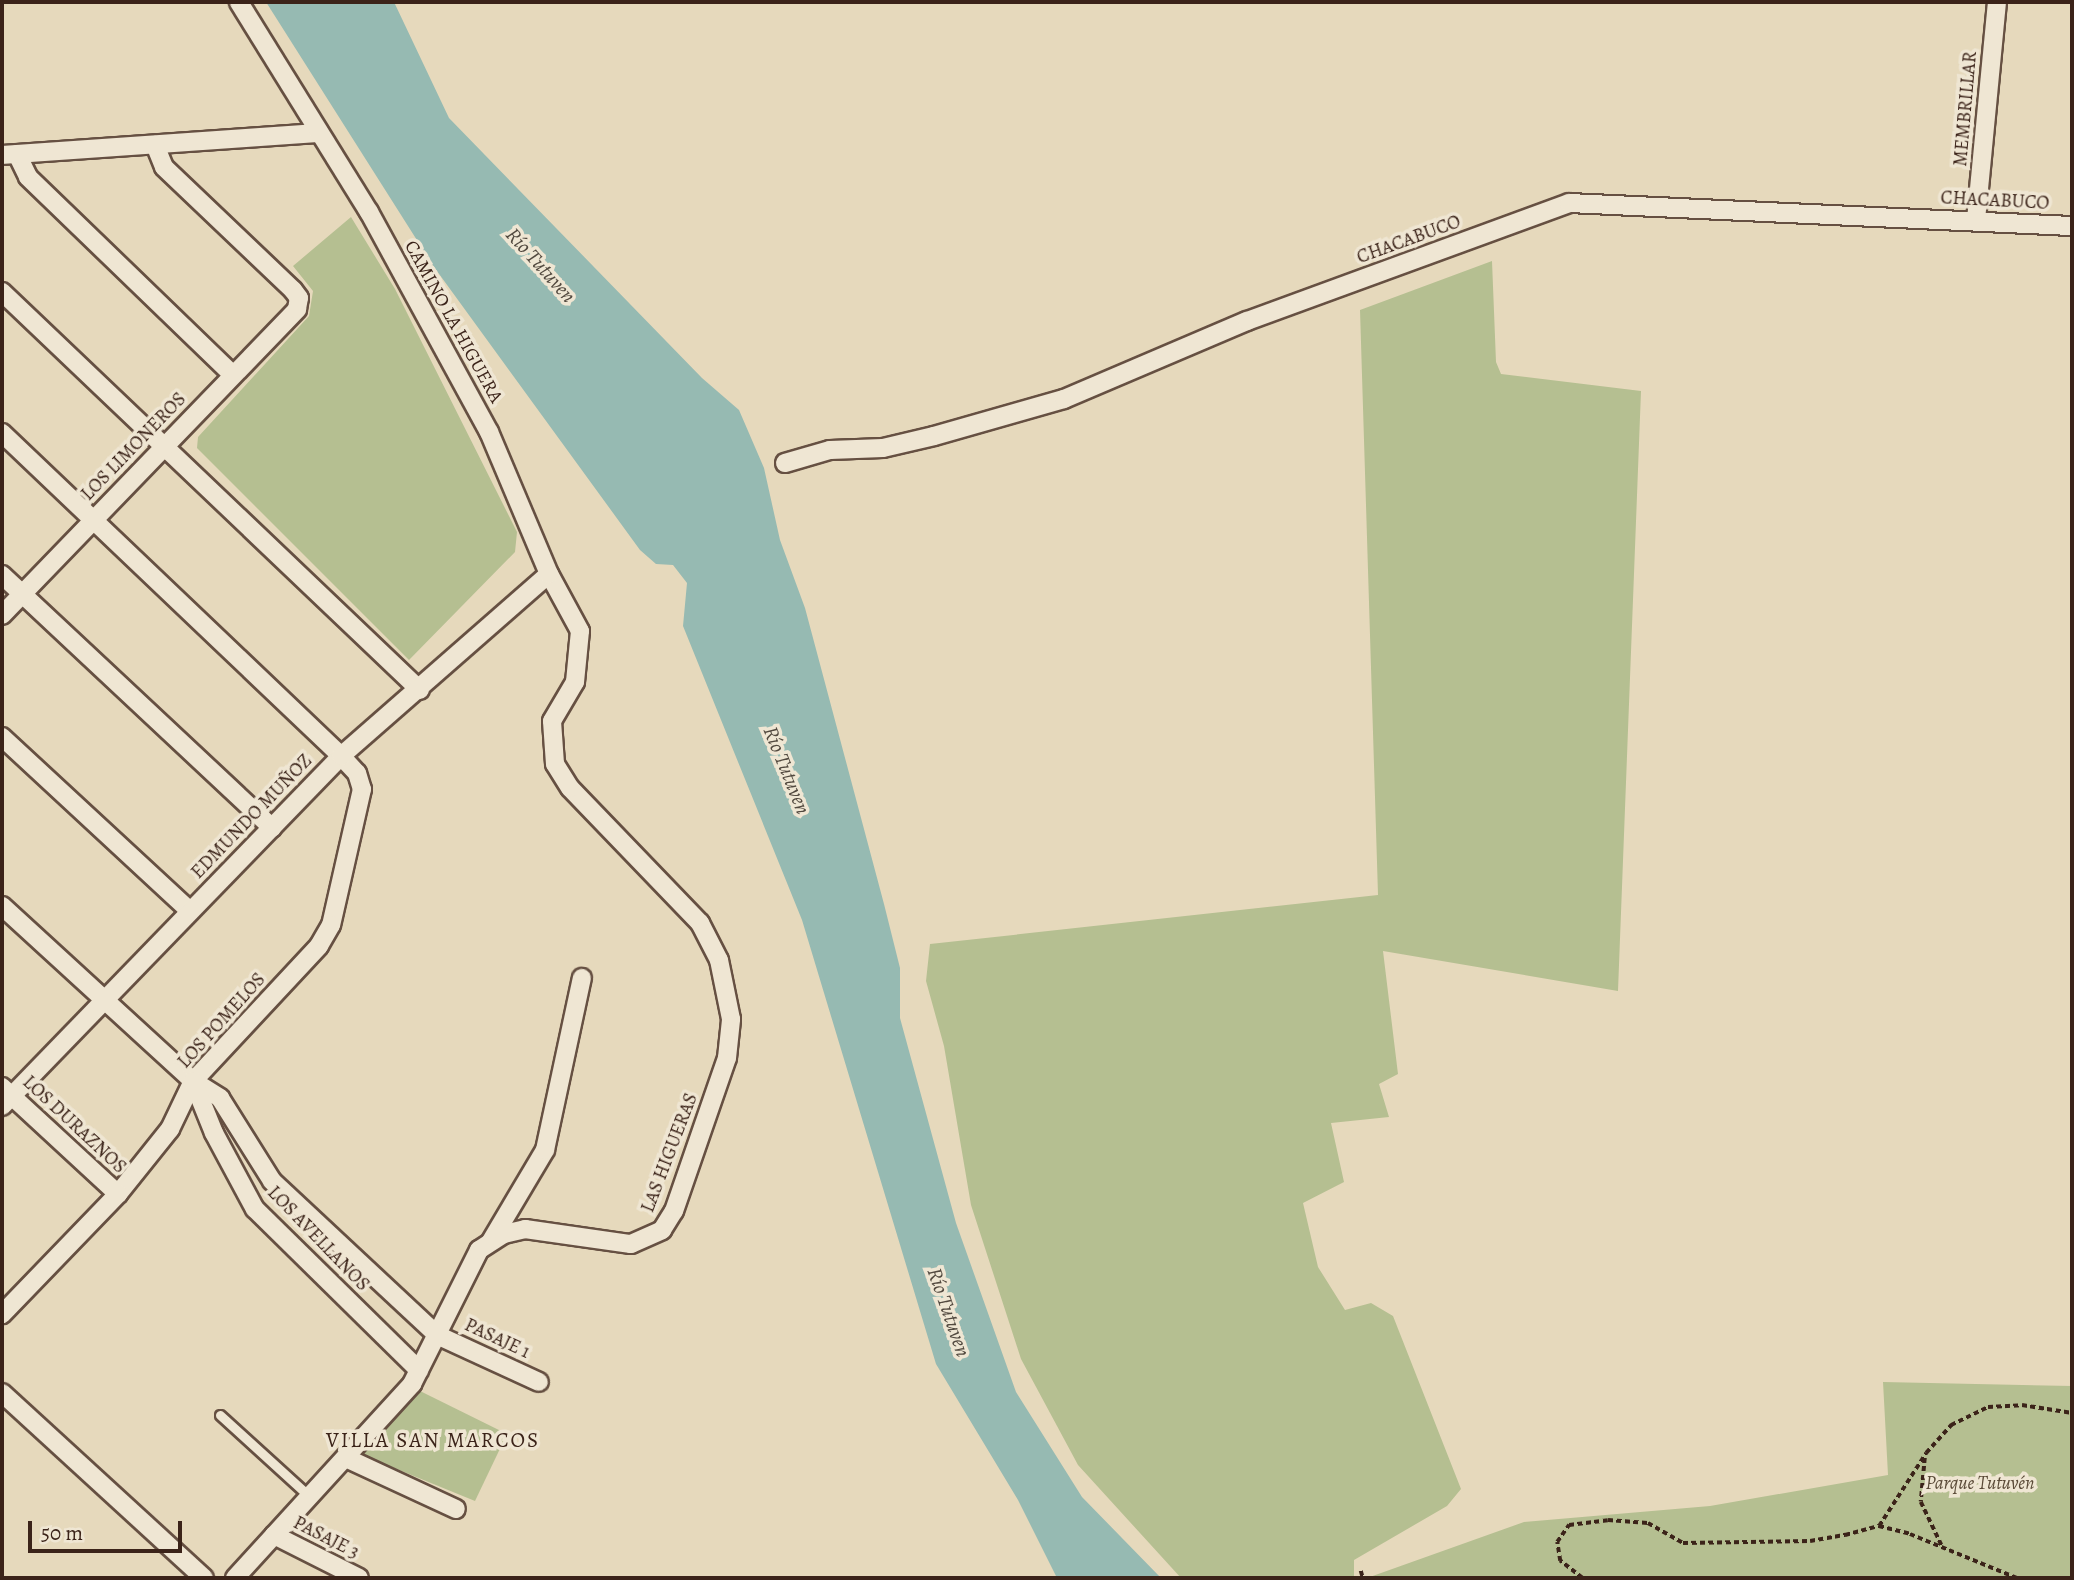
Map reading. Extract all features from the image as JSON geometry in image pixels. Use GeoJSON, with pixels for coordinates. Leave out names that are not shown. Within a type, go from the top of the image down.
{"type":"FeatureCollection","features":[{"type":"Feature","properties":{"kind":"street","name":"CAMINO LA HIGUERA"},"geometry":{"type":"LineString","coordinates":[[239,2],[369,212],[489,432],[549,574],[580,631],[575,682]]}},
{"type":"Feature","properties":{"kind":"street","name":"MEMBRILLAR"},"geometry":{"type":"LineString","coordinates":[[1976,220],[1997,2]]}},
{"type":"Feature","properties":{"kind":"street"},"geometry":{"type":"LineString","coordinates":[[9,155],[320,133]]}},
{"type":"Feature","properties":{"kind":"street","name":"LOS LIMONEROS"},"geometry":{"type":"LineString","coordinates":[[2,615],[297,309],[299,298],[293,290],[164,167],[155,145]]}},
{"type":"Feature","properties":{"kind":"street"},"geometry":{"type":"LineString","coordinates":[[9,155],[28,177],[233,375]]}},
{"type":"Feature","properties":{"kind":"street","name":"CHACABUCO"},"geometry":{"type":"LineString","coordinates":[[785,463],[830,450],[883,447],[921,439],[1064,399],[1247,321],[1569,203],[2072,226]]}},
{"type":"Feature","properties":{"kind":"street"},"geometry":{"type":"LineString","coordinates":[[2,292],[419,690]]}},
{"type":"Feature","properties":{"kind":"street","name":"LOS POMELOS"},"geometry":{"type":"LineString","coordinates":[[2,433],[341,756],[357,773],[362,789],[331,925],[319,946],[193,1081],[170,1129],[118,1194],[2,1314]]}},
{"type":"Feature","properties":{"kind":"street","name":"EDMUNDO MUÑOZ"},"geometry":{"type":"LineString","coordinates":[[5,1096],[105,999],[341,756],[549,574]]}},
{"type":"Feature","properties":{"kind":"street"},"geometry":{"type":"LineString","coordinates":[[2,575],[272,828]]}},
{"type":"Feature","properties":{"kind":"street","name":"LAS HIGUERAS"},"geometry":{"type":"LineString","coordinates":[[491,1241],[536,1229],[631,1244],[662,1230],[674,1211],[729,1049],[725,980],[700,923],[570,788],[555,764],[552,721],[575,682]]}},
{"type":"Feature","properties":{"kind":"street"},"geometry":{"type":"LineString","coordinates":[[2,737],[190,911]]}},
{"type":"Feature","properties":{"kind":"street","name":"LOS AVELLANOS"},"geometry":{"type":"LineString","coordinates":[[2,906],[193,1081],[220,1098],[272,1181],[437,1335]]}},
{"type":"Feature","properties":{"kind":"street"},"geometry":{"type":"LineString","coordinates":[[235,1578],[399,1401],[419,1370],[479,1250],[491,1241],[545,1150],[582,978]]}},
{"type":"Feature","properties":{"kind":"street","name":"LOS AVELLANOS"},"geometry":{"type":"LineString","coordinates":[[193,1081],[214,1133],[255,1209],[419,1370]]}},
{"type":"Feature","properties":{"kind":"street","name":"LOS DURAZNOS"},"geometry":{"type":"LineString","coordinates":[[5,1096],[118,1194]]}},
{"type":"Feature","properties":{"kind":"street","name":"PASAJE 1"},"geometry":{"type":"LineString","coordinates":[[437,1335],[539,1382]]}},
{"type":"Feature","properties":{"kind":"street"},"geometry":{"type":"LineString","coordinates":[[2,1392],[204,1578]]}},
{"type":"Feature","properties":{"kind":"street"},"geometry":{"type":"LineString","coordinates":[[346,1458],[456,1509]]}},
{"type":"Feature","properties":{"kind":"street","name":"PASAJE 3"},"geometry":{"type":"LineString","coordinates":[[274,1535],[359,1578]]}},
{"type":"Feature","properties":{"kind":"lane"},"geometry":{"type":"LineString","coordinates":[[220,1415],[310,1497]]}},
{"type":"Feature","properties":{"kind":"path"},"geometry":{"type":"LineString","coordinates":[[1879,1526],[1926,1453],[1951,1425],[1987,1407],[2022,1405],[2072,1413]]}},
{"type":"Feature","properties":{"kind":"path"},"geometry":{"type":"LineString","coordinates":[[1926,1453],[1921,1502],[1943,1548]]}},
{"type":"Feature","properties":{"kind":"path"},"geometry":{"type":"LineString","coordinates":[[1582,1578],[1560,1561],[1557,1542],[1569,1525],[1608,1520],[1648,1523],[1683,1543],[1810,1541],[1879,1526],[2017,1578]]}},
{"type":"Feature","properties":{"kind":"path"},"geometry":{"type":"LineString","coordinates":[[1361,1571],[1363,1578]]}},
{"type":"Feature","properties":{"kind":"green space"},"geometry":{"type":"Polygon","coordinates":[[[351,217],[395,289],[517,532],[515,552],[409,660],[197,448],[198,437],[309,316],[313,291],[293,266],[351,217]]]}},
{"type":"Feature","properties":{"kind":"green space"},"geometry":{"type":"Polygon","coordinates":[[[1492,261],[1496,362],[1501,374],[1641,391],[1618,991],[1383,951],[1398,1074],[1379,1084],[1389,1117],[1331,1123],[1344,1182],[1303,1203],[1318,1267],[1345,1310],[1371,1303],[1393,1316],[1461,1489],[1447,1506],[1354,1560],[1354,1578],[1181,1578],[1078,1465],[1021,1359],[971,1205],[944,1046],[926,981],[930,944],[1378,895],[1360,310],[1492,261]]]}},
{"type":"Feature","properties":{"kind":"green space","name":"Parque Tutuvén"},"geometry":{"type":"Polygon","coordinates":[[[1883,1382],[2072,1386],[2072,1578],[1367,1578],[1524,1522],[1710,1506],[1888,1475],[1883,1382]]]}},
{"type":"Feature","properties":{"kind":"green space","name":"VILLA SAN MARCOS"},"geometry":{"type":"Polygon","coordinates":[[[418,1390],[507,1434],[475,1501],[360,1454],[418,1390]]]}},
{"type":"Feature","properties":{"kind":"water","name":"Río Tutuven"},"geometry":{"type":"Polygon","coordinates":[[[266,2],[394,2],[449,118],[702,378],[739,410],[764,468],[780,540],[805,608],[900,968],[900,1018],[956,1223],[1016,1392],[1082,1497],[1161,1578],[1057,1578],[1018,1500],[936,1364],[802,920],[683,626],[687,583],[673,565],[656,564],[640,550],[434,267],[266,2]]]}},
{"type":"Feature","properties":{"kind":"district","name":"VILLA SAN MARCOS"},"geometry":{"type":"Point","coordinates":[433,1440]}}]}
